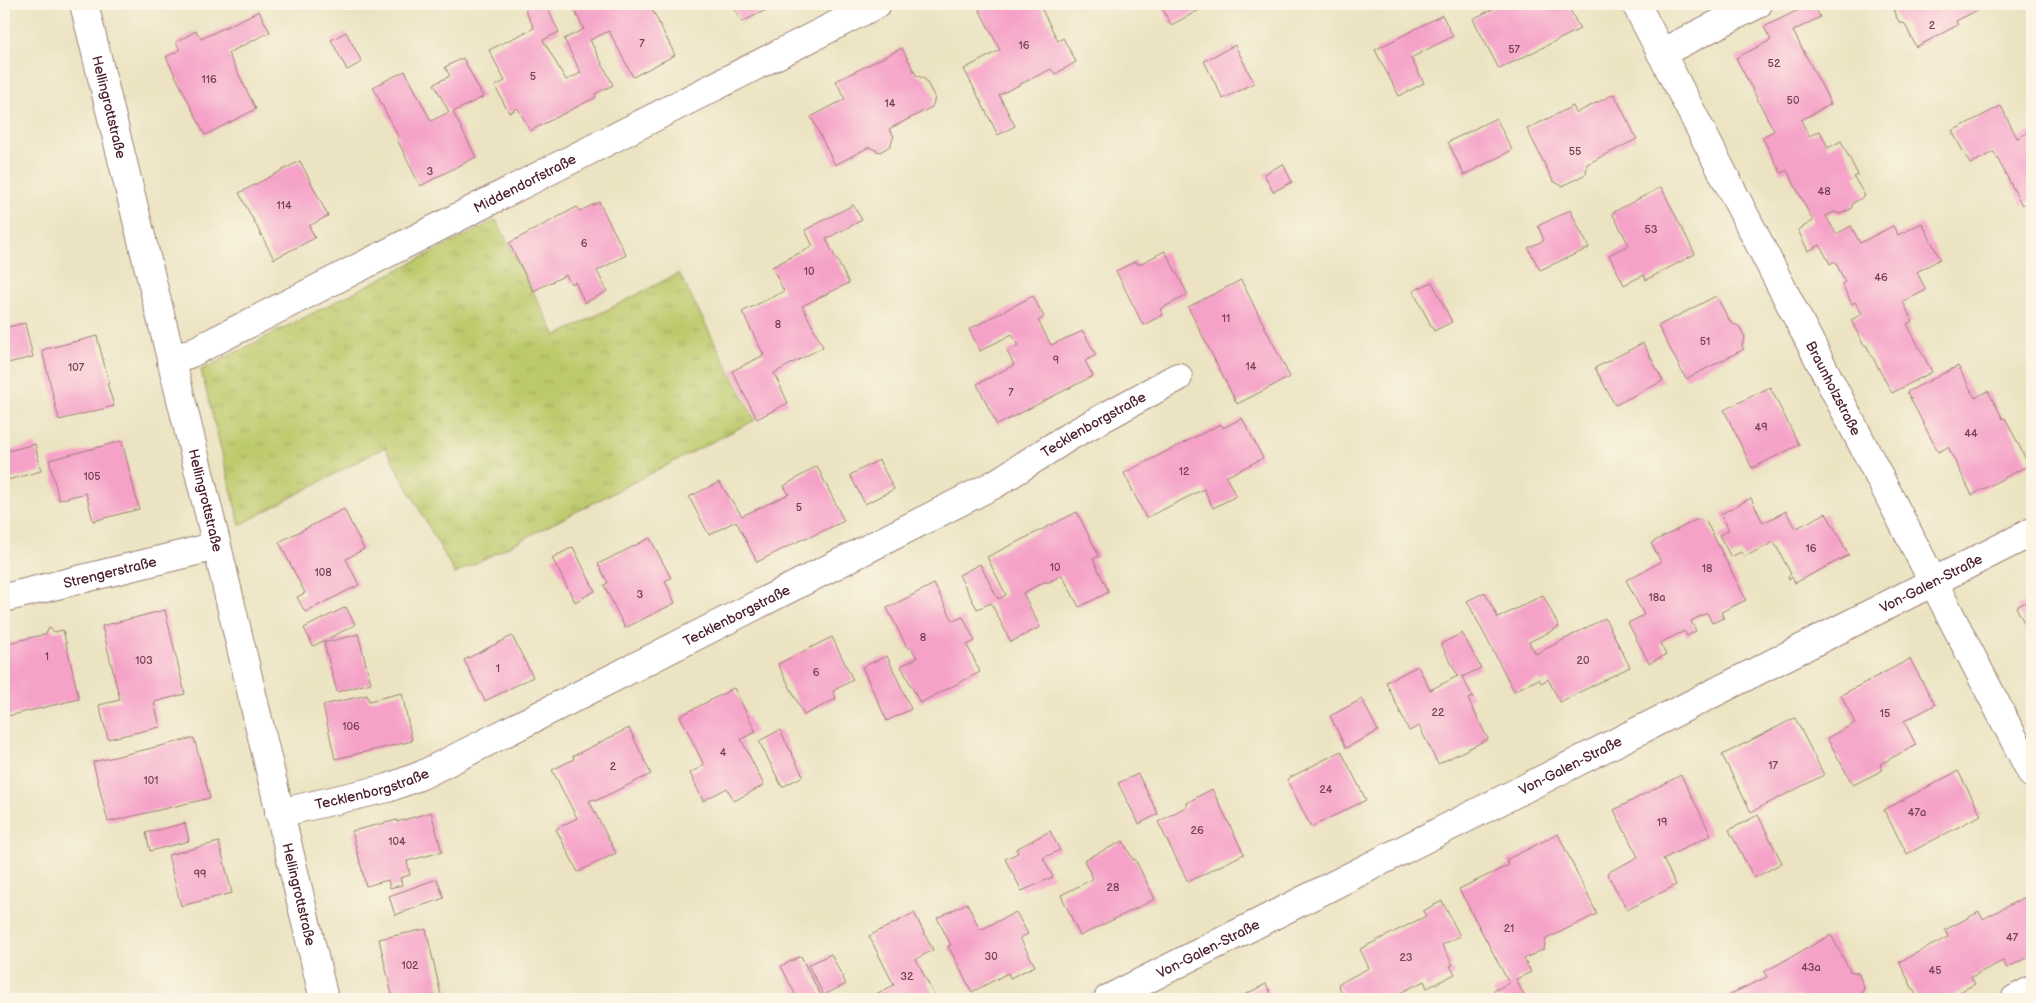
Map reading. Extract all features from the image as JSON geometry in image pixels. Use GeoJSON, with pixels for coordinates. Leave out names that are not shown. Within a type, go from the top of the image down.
{"type":"FeatureCollection","features":[{"type":"Feature","properties":{"kind":"street","name":"Hellingrottstraße"},"geometry":{"type":"LineString","coordinates":[[84,4],[217,546],[324,999]]}},
{"type":"Feature","properties":{"kind":"street","name":"Middendorfstraße"},"geometry":{"type":"LineString","coordinates":[[171,361],[191,353],[877,4]]}},
{"type":"Feature","properties":{"kind":"street","name":"Braunholzstraße"},"geometry":{"type":"LineString","coordinates":[[1636,4],[2032,774]]}},
{"type":"Feature","properties":{"kind":"street"},"geometry":{"type":"LineString","coordinates":[[1661,53],[1758,4]]}},
{"type":"Feature","properties":{"kind":"street","name":"Tecklenborgstraße"},"geometry":{"type":"LineString","coordinates":[[279,813],[388,788],[422,775],[995,484],[1070,436],[1178,377]]}},
{"type":"Feature","properties":{"kind":"street","name":"Von-Galen-Straße"},"geometry":{"type":"LineString","coordinates":[[1108,999],[1146,991],[2032,532]]}},
{"type":"Feature","properties":{"kind":"street","name":"Strengerstraße"},"geometry":{"type":"LineString","coordinates":[[4,598],[217,546]]}},
{"type":"Feature","properties":{"kind":"street"},"geometry":{"type":"LineString","coordinates":[[2014,999],[2032,990]]}},
{"type":"Feature","properties":{"kind":"green space"},"geometry":{"type":"Polygon","coordinates":[[[496,220],[556,336],[679,273],[755,420],[455,574],[385,447],[240,525],[201,370],[496,220]]]}},
{"type":"Feature","properties":{"kind":"building"},"geometry":{"type":"Polygon","coordinates":[[[536,4],[545,4],[559,32],[543,40],[566,80],[581,73],[564,39],[584,29],[571,4],[663,4],[652,9],[675,55],[633,77],[609,31],[590,40],[613,85],[595,94],[596,97],[530,131],[518,108],[509,113],[495,86],[505,81],[489,50],[534,28],[525,10],[536,4]]]}},
{"type":"Feature","properties":{"kind":"building"},"geometry":{"type":"Polygon","coordinates":[[[732,4],[778,4],[742,22],[732,4]]]}},
{"type":"Feature","properties":{"kind":"building"},"geometry":{"type":"Polygon","coordinates":[[[985,4],[1039,4],[1058,41],[1063,38],[1076,62],[1055,74],[1051,69],[999,95],[1015,126],[998,135],[964,69],[1000,50],[978,7],[985,4]]]}},
{"type":"Feature","properties":{"kind":"building"},"geometry":{"type":"Polygon","coordinates":[[[1160,4],[1201,4],[1203,8],[1171,25],[1160,4]]]}},
{"type":"Feature","properties":{"kind":"building"},"geometry":{"type":"Polygon","coordinates":[[[1502,4],[1567,4],[1580,29],[1499,69],[1473,19],[1502,4]]]}},
{"type":"Feature","properties":{"kind":"building"},"geometry":{"type":"Polygon","coordinates":[[[1813,4],[1820,17],[1793,31],[1831,104],[1801,120],[1809,136],[1820,131],[1828,148],[1841,141],[1858,175],[1854,177],[1865,196],[1853,203],[1851,209],[1840,214],[1834,212],[1826,216],[1836,234],[1851,226],[1860,243],[1893,226],[1898,235],[1922,223],[1940,259],[1917,272],[1926,290],[1903,302],[1912,321],[1907,324],[1932,372],[1892,393],[1851,320],[1862,314],[1855,302],[1852,304],[1842,284],[1845,282],[1835,261],[1830,264],[1820,245],[1808,251],[1798,230],[1813,221],[1787,170],[1781,173],[1762,137],[1774,131],[1736,58],[1771,40],[1764,27],[1813,4]]]}},
{"type":"Feature","properties":{"kind":"building"},"geometry":{"type":"Polygon","coordinates":[[[1895,4],[1990,4],[1956,21],[1958,25],[1916,47],[1905,24],[1899,22],[1894,12],[1895,4]]]}},
{"type":"Feature","properties":{"kind":"building"},"geometry":{"type":"Polygon","coordinates":[[[259,11],[270,32],[228,53],[256,109],[205,135],[166,57],[180,50],[176,42],[196,31],[201,39],[259,11]]]}},
{"type":"Feature","properties":{"kind":"building"},"geometry":{"type":"Polygon","coordinates":[[[1442,15],[1453,36],[1411,58],[1424,83],[1399,96],[1375,50],[1442,15]]]}},
{"type":"Feature","properties":{"kind":"building"},"geometry":{"type":"Polygon","coordinates":[[[346,32],[362,62],[347,70],[331,40],[346,32]]]}},
{"type":"Feature","properties":{"kind":"building"},"geometry":{"type":"Polygon","coordinates":[[[1235,45],[1254,83],[1223,99],[1204,61],[1235,45]]]}},
{"type":"Feature","properties":{"kind":"building"},"geometry":{"type":"Polygon","coordinates":[[[902,48],[916,75],[925,79],[935,98],[932,107],[889,129],[894,136],[890,146],[880,152],[869,147],[835,165],[811,117],[845,99],[836,81],[902,48]]]}},
{"type":"Feature","properties":{"kind":"building"},"geometry":{"type":"Polygon","coordinates":[[[463,58],[483,97],[453,112],[476,157],[420,186],[397,139],[399,138],[373,87],[405,71],[431,121],[449,112],[434,84],[450,76],[445,67],[463,58]]]}},
{"type":"Feature","properties":{"kind":"building"},"geometry":{"type":"Polygon","coordinates":[[[1614,94],[1637,139],[1587,164],[1586,174],[1562,186],[1553,181],[1527,129],[1573,106],[1576,113],[1614,94]]]}},
{"type":"Feature","properties":{"kind":"building"},"geometry":{"type":"Polygon","coordinates":[[[2001,106],[2017,138],[2032,131],[2032,200],[2022,205],[1994,152],[1970,164],[1952,131],[2001,106]]]}},
{"type":"Feature","properties":{"kind":"building"},"geometry":{"type":"Polygon","coordinates":[[[1496,118],[1512,150],[1464,175],[1448,142],[1496,118]]]}},
{"type":"Feature","properties":{"kind":"building"},"geometry":{"type":"Polygon","coordinates":[[[300,161],[328,216],[309,226],[315,238],[274,259],[239,193],[300,161]]]}},
{"type":"Feature","properties":{"kind":"building"},"geometry":{"type":"Polygon","coordinates":[[[1283,164],[1292,182],[1273,192],[1264,174],[1283,164]]]}},
{"type":"Feature","properties":{"kind":"building"},"geometry":{"type":"Polygon","coordinates":[[[1661,187],[1695,254],[1646,280],[1644,275],[1624,285],[1609,255],[1629,245],[1612,213],[1661,187]]]}},
{"type":"Feature","properties":{"kind":"building"},"geometry":{"type":"Polygon","coordinates":[[[599,202],[626,255],[597,271],[607,291],[585,303],[575,282],[571,284],[566,275],[533,291],[509,243],[577,207],[580,211],[599,202]]]}},
{"type":"Feature","properties":{"kind":"building"},"geometry":{"type":"Polygon","coordinates":[[[853,205],[862,220],[826,239],[849,283],[802,306],[823,347],[774,373],[788,403],[757,419],[732,371],[764,355],[742,312],[784,291],[772,267],[813,246],[805,230],[853,205]]]}},
{"type":"Feature","properties":{"kind":"building"},"geometry":{"type":"Polygon","coordinates":[[[1570,210],[1589,248],[1540,270],[1528,248],[1544,240],[1538,226],[1570,210]]]}},
{"type":"Feature","properties":{"kind":"building"},"geometry":{"type":"Polygon","coordinates":[[[1165,251],[1188,295],[1160,309],[1163,315],[1143,325],[1116,271],[1136,261],[1138,265],[1165,251]]]}},
{"type":"Feature","properties":{"kind":"building"},"geometry":{"type":"Polygon","coordinates":[[[1241,280],[1290,377],[1237,404],[1188,307],[1241,280]]]}},
{"type":"Feature","properties":{"kind":"building"},"geometry":{"type":"Polygon","coordinates":[[[1432,282],[1452,322],[1434,331],[1413,291],[1432,282]]]}},
{"type":"Feature","properties":{"kind":"building"},"geometry":{"type":"Polygon","coordinates":[[[1033,296],[1044,317],[1038,321],[1051,345],[1083,331],[1096,355],[1085,361],[1093,376],[997,425],[977,384],[1014,365],[1007,351],[1018,346],[1012,334],[980,351],[969,329],[1033,296]]]}},
{"type":"Feature","properties":{"kind":"building"},"geometry":{"type":"Polygon","coordinates":[[[1716,296],[1731,323],[1739,326],[1745,337],[1742,345],[1744,349],[1686,379],[1658,326],[1716,296]]]}},
{"type":"Feature","properties":{"kind":"building"},"geometry":{"type":"Polygon","coordinates":[[[25,323],[33,357],[4,364],[4,328],[25,323]]]}},
{"type":"Feature","properties":{"kind":"building"},"geometry":{"type":"Polygon","coordinates":[[[97,336],[114,406],[59,420],[42,350],[97,336]]]}},
{"type":"Feature","properties":{"kind":"building"},"geometry":{"type":"Polygon","coordinates":[[[1643,343],[1663,381],[1615,405],[1595,368],[1643,343]]]}},
{"type":"Feature","properties":{"kind":"building"},"geometry":{"type":"Polygon","coordinates":[[[1958,366],[1975,398],[1988,391],[2003,419],[2005,418],[2029,465],[1972,495],[1948,447],[1938,452],[1907,392],[1958,366]]]}},
{"type":"Feature","properties":{"kind":"building"},"geometry":{"type":"Polygon","coordinates":[[[1770,387],[1799,445],[1752,468],[1724,410],[1770,387]]]}},
{"type":"Feature","properties":{"kind":"building"},"geometry":{"type":"Polygon","coordinates":[[[1242,418],[1263,458],[1226,477],[1236,496],[1213,508],[1204,489],[1146,518],[1124,473],[1221,424],[1223,428],[1242,418]]]}},
{"type":"Feature","properties":{"kind":"building"},"geometry":{"type":"Polygon","coordinates":[[[122,441],[139,509],[93,521],[86,493],[59,500],[49,460],[122,441]]]}},
{"type":"Feature","properties":{"kind":"building"},"geometry":{"type":"Polygon","coordinates":[[[35,444],[41,471],[4,481],[4,452],[35,444]]]}},
{"type":"Feature","properties":{"kind":"building"},"geometry":{"type":"Polygon","coordinates":[[[879,460],[894,489],[865,504],[850,475],[879,460]]]}},
{"type":"Feature","properties":{"kind":"building"},"geometry":{"type":"Polygon","coordinates":[[[817,466],[844,521],[757,562],[736,521],[709,535],[689,497],[719,482],[742,516],[789,494],[784,486],[817,466]]]}},
{"type":"Feature","properties":{"kind":"building"},"geometry":{"type":"Polygon","coordinates":[[[1751,498],[1763,523],[1786,511],[1795,529],[1826,513],[1849,555],[1795,583],[1792,577],[1789,579],[1788,576],[1791,574],[1774,542],[1744,557],[1741,552],[1731,557],[1719,535],[1729,530],[1721,514],[1751,498]]]}},
{"type":"Feature","properties":{"kind":"building"},"geometry":{"type":"Polygon","coordinates":[[[344,509],[364,549],[346,559],[359,585],[305,612],[297,597],[305,593],[279,542],[344,509]]]}},
{"type":"Feature","properties":{"kind":"building"},"geometry":{"type":"Polygon","coordinates":[[[1077,512],[1099,556],[1093,559],[1109,592],[1079,607],[1062,575],[1047,583],[1046,581],[1023,593],[1040,627],[1011,642],[991,603],[977,609],[959,575],[980,564],[998,599],[1006,595],[987,557],[1077,512]]]}},
{"type":"Feature","properties":{"kind":"building"},"geometry":{"type":"Polygon","coordinates":[[[1698,519],[1706,522],[1746,600],[1721,612],[1724,618],[1712,623],[1707,613],[1691,621],[1696,631],[1687,636],[1684,631],[1660,643],[1666,655],[1649,663],[1628,623],[1644,615],[1626,580],[1661,562],[1651,543],[1698,519]]]}},
{"type":"Feature","properties":{"kind":"building"},"geometry":{"type":"Polygon","coordinates":[[[650,538],[671,578],[665,581],[675,603],[625,628],[604,585],[608,583],[598,564],[650,538]]]}},
{"type":"Feature","properties":{"kind":"building"},"geometry":{"type":"Polygon","coordinates":[[[573,547],[595,591],[575,602],[552,558],[573,547]]]}},
{"type":"Feature","properties":{"kind":"building"},"geometry":{"type":"Polygon","coordinates":[[[934,584],[953,621],[963,617],[975,641],[967,645],[980,672],[920,703],[901,666],[917,658],[911,647],[908,649],[887,608],[934,584]]]}},
{"type":"Feature","properties":{"kind":"building"},"geometry":{"type":"Polygon","coordinates":[[[1485,592],[1498,618],[1543,595],[1559,627],[1529,642],[1536,654],[1605,618],[1630,667],[1560,702],[1548,679],[1541,683],[1539,679],[1514,691],[1467,601],[1485,592]]]}},
{"type":"Feature","properties":{"kind":"building"},"geometry":{"type":"Polygon","coordinates":[[[2032,599],[2032,638],[2016,607],[2032,599]]]}},
{"type":"Feature","properties":{"kind":"building"},"geometry":{"type":"Polygon","coordinates":[[[346,607],[355,625],[313,646],[304,628],[346,607]]]}},
{"type":"Feature","properties":{"kind":"building"},"geometry":{"type":"Polygon","coordinates":[[[165,610],[185,694],[154,702],[160,727],[108,739],[99,705],[120,700],[102,626],[165,610]]]}},
{"type":"Feature","properties":{"kind":"building"},"geometry":{"type":"Polygon","coordinates":[[[49,628],[55,632],[63,630],[79,699],[4,717],[4,644],[46,634],[49,628]]]}},
{"type":"Feature","properties":{"kind":"building"},"geometry":{"type":"Polygon","coordinates":[[[1462,633],[1481,668],[1462,677],[1473,697],[1468,699],[1488,739],[1438,764],[1419,726],[1409,731],[1386,682],[1418,666],[1430,690],[1458,676],[1441,644],[1462,633]]]}},
{"type":"Feature","properties":{"kind":"building"},"geometry":{"type":"Polygon","coordinates":[[[358,634],[371,683],[337,692],[324,643],[358,634]]]}},
{"type":"Feature","properties":{"kind":"building"},"geometry":{"type":"Polygon","coordinates":[[[512,636],[533,677],[485,701],[464,660],[512,636]]]}},
{"type":"Feature","properties":{"kind":"building"},"geometry":{"type":"Polygon","coordinates":[[[832,637],[853,680],[833,691],[836,699],[804,715],[778,664],[832,637]]]}},
{"type":"Feature","properties":{"kind":"building"},"geometry":{"type":"Polygon","coordinates":[[[887,656],[911,709],[887,721],[862,667],[887,656]]]}},
{"type":"Feature","properties":{"kind":"building"},"geometry":{"type":"Polygon","coordinates":[[[1910,659],[1935,705],[1904,721],[1916,745],[1880,764],[1883,770],[1853,785],[1827,738],[1855,723],[1841,695],[1910,659]]]}},
{"type":"Feature","properties":{"kind":"building"},"geometry":{"type":"Polygon","coordinates":[[[734,688],[756,732],[741,739],[764,785],[734,801],[727,788],[703,801],[690,773],[704,765],[680,716],[734,688]]]}},
{"type":"Feature","properties":{"kind":"building"},"geometry":{"type":"Polygon","coordinates":[[[402,693],[412,741],[335,759],[323,705],[367,695],[369,701],[402,693]]]}},
{"type":"Feature","properties":{"kind":"building"},"geometry":{"type":"Polygon","coordinates":[[[1362,699],[1378,731],[1346,748],[1330,716],[1362,699]]]}},
{"type":"Feature","properties":{"kind":"building"},"geometry":{"type":"Polygon","coordinates":[[[1795,718],[1824,775],[1751,812],[1722,755],[1795,718]]]}},
{"type":"Feature","properties":{"kind":"building"},"geometry":{"type":"Polygon","coordinates":[[[629,728],[651,774],[595,801],[594,799],[589,801],[616,853],[578,872],[556,829],[577,818],[552,770],[574,759],[573,756],[629,728]]]}},
{"type":"Feature","properties":{"kind":"building"},"geometry":{"type":"Polygon","coordinates":[[[780,730],[803,776],[782,787],[759,741],[780,730]]]}},
{"type":"Feature","properties":{"kind":"building"},"geometry":{"type":"Polygon","coordinates":[[[194,738],[210,798],[108,822],[93,762],[194,738]]]}},
{"type":"Feature","properties":{"kind":"building"},"geometry":{"type":"Polygon","coordinates":[[[1341,751],[1366,800],[1311,827],[1287,779],[1341,751]]]}},
{"type":"Feature","properties":{"kind":"building"},"geometry":{"type":"Polygon","coordinates":[[[1958,771],[1981,815],[1907,854],[1884,810],[1958,771]]]}},
{"type":"Feature","properties":{"kind":"building"},"geometry":{"type":"Polygon","coordinates":[[[1138,774],[1158,814],[1139,824],[1118,783],[1138,774]]]}},
{"type":"Feature","properties":{"kind":"building"},"geometry":{"type":"Polygon","coordinates":[[[1681,775],[1711,835],[1663,859],[1676,885],[1627,910],[1607,873],[1638,857],[1614,810],[1681,775]]]}},
{"type":"Feature","properties":{"kind":"building"},"geometry":{"type":"Polygon","coordinates":[[[1212,789],[1244,854],[1188,882],[1158,822],[1187,806],[1186,803],[1212,789]]]}},
{"type":"Feature","properties":{"kind":"building"},"geometry":{"type":"Polygon","coordinates":[[[431,812],[442,852],[407,861],[410,875],[400,878],[402,885],[390,888],[388,880],[366,886],[352,831],[397,820],[397,822],[431,812]]]}},
{"type":"Feature","properties":{"kind":"building"},"geometry":{"type":"Polygon","coordinates":[[[1758,815],[1782,863],[1754,878],[1729,830],[1758,815]]]}},
{"type":"Feature","properties":{"kind":"building"},"geometry":{"type":"Polygon","coordinates":[[[185,823],[189,841],[150,851],[146,833],[185,823]]]}},
{"type":"Feature","properties":{"kind":"building"},"geometry":{"type":"Polygon","coordinates":[[[1050,831],[1060,850],[1043,858],[1053,877],[1022,891],[1005,859],[1018,853],[1016,849],[1050,831]]]}},
{"type":"Feature","properties":{"kind":"building"},"geometry":{"type":"Polygon","coordinates":[[[1558,834],[1597,914],[1546,939],[1544,949],[1524,959],[1531,972],[1516,979],[1526,999],[1497,999],[1493,991],[1509,983],[1459,889],[1509,865],[1506,860],[1558,834]]]}},
{"type":"Feature","properties":{"kind":"building"},"geometry":{"type":"Polygon","coordinates":[[[1123,841],[1133,860],[1135,859],[1155,899],[1080,936],[1061,895],[1093,879],[1084,860],[1123,841]]]}},
{"type":"Feature","properties":{"kind":"building"},"geometry":{"type":"Polygon","coordinates":[[[219,842],[232,893],[181,906],[168,855],[219,842]]]}},
{"type":"Feature","properties":{"kind":"building"},"geometry":{"type":"Polygon","coordinates":[[[437,879],[444,898],[395,915],[389,896],[437,879]]]}},
{"type":"Feature","properties":{"kind":"building"},"geometry":{"type":"Polygon","coordinates":[[[2032,893],[2032,955],[2007,968],[2003,961],[1971,977],[1975,984],[1946,999],[1918,999],[1899,962],[1948,937],[1945,930],[1979,912],[1983,919],[2032,893]]]}},
{"type":"Feature","properties":{"kind":"building"},"geometry":{"type":"Polygon","coordinates":[[[1442,901],[1460,936],[1442,945],[1453,965],[1450,966],[1455,974],[1427,988],[1424,981],[1388,999],[1329,999],[1342,993],[1338,984],[1369,968],[1360,949],[1426,916],[1423,911],[1442,901]]]}},
{"type":"Feature","properties":{"kind":"building"},"geometry":{"type":"Polygon","coordinates":[[[967,903],[980,930],[1016,912],[1028,934],[1020,938],[1035,966],[1010,978],[1008,973],[972,992],[948,946],[951,945],[937,918],[967,903]]]}},
{"type":"Feature","properties":{"kind":"building"},"geometry":{"type":"Polygon","coordinates":[[[914,913],[933,950],[916,959],[936,999],[866,999],[894,985],[869,936],[914,913]]]}},
{"type":"Feature","properties":{"kind":"building"},"geometry":{"type":"Polygon","coordinates":[[[426,929],[442,999],[393,999],[379,939],[426,929]]]}},
{"type":"Feature","properties":{"kind":"building"},"geometry":{"type":"Polygon","coordinates":[[[1831,935],[1850,971],[1858,973],[1864,987],[1862,994],[1864,999],[1800,999],[1798,996],[1792,999],[1720,999],[1767,977],[1764,972],[1831,935]]]}},
{"type":"Feature","properties":{"kind":"building"},"geometry":{"type":"Polygon","coordinates":[[[831,954],[846,984],[824,995],[808,965],[831,954]]]}},
{"type":"Feature","properties":{"kind":"building"},"geometry":{"type":"Polygon","coordinates":[[[801,956],[823,999],[798,999],[792,988],[781,966],[801,956]]]}},
{"type":"Feature","properties":{"kind":"building"},"geometry":{"type":"Polygon","coordinates":[[[1266,984],[1274,999],[1236,999],[1266,984]]]}}]}
